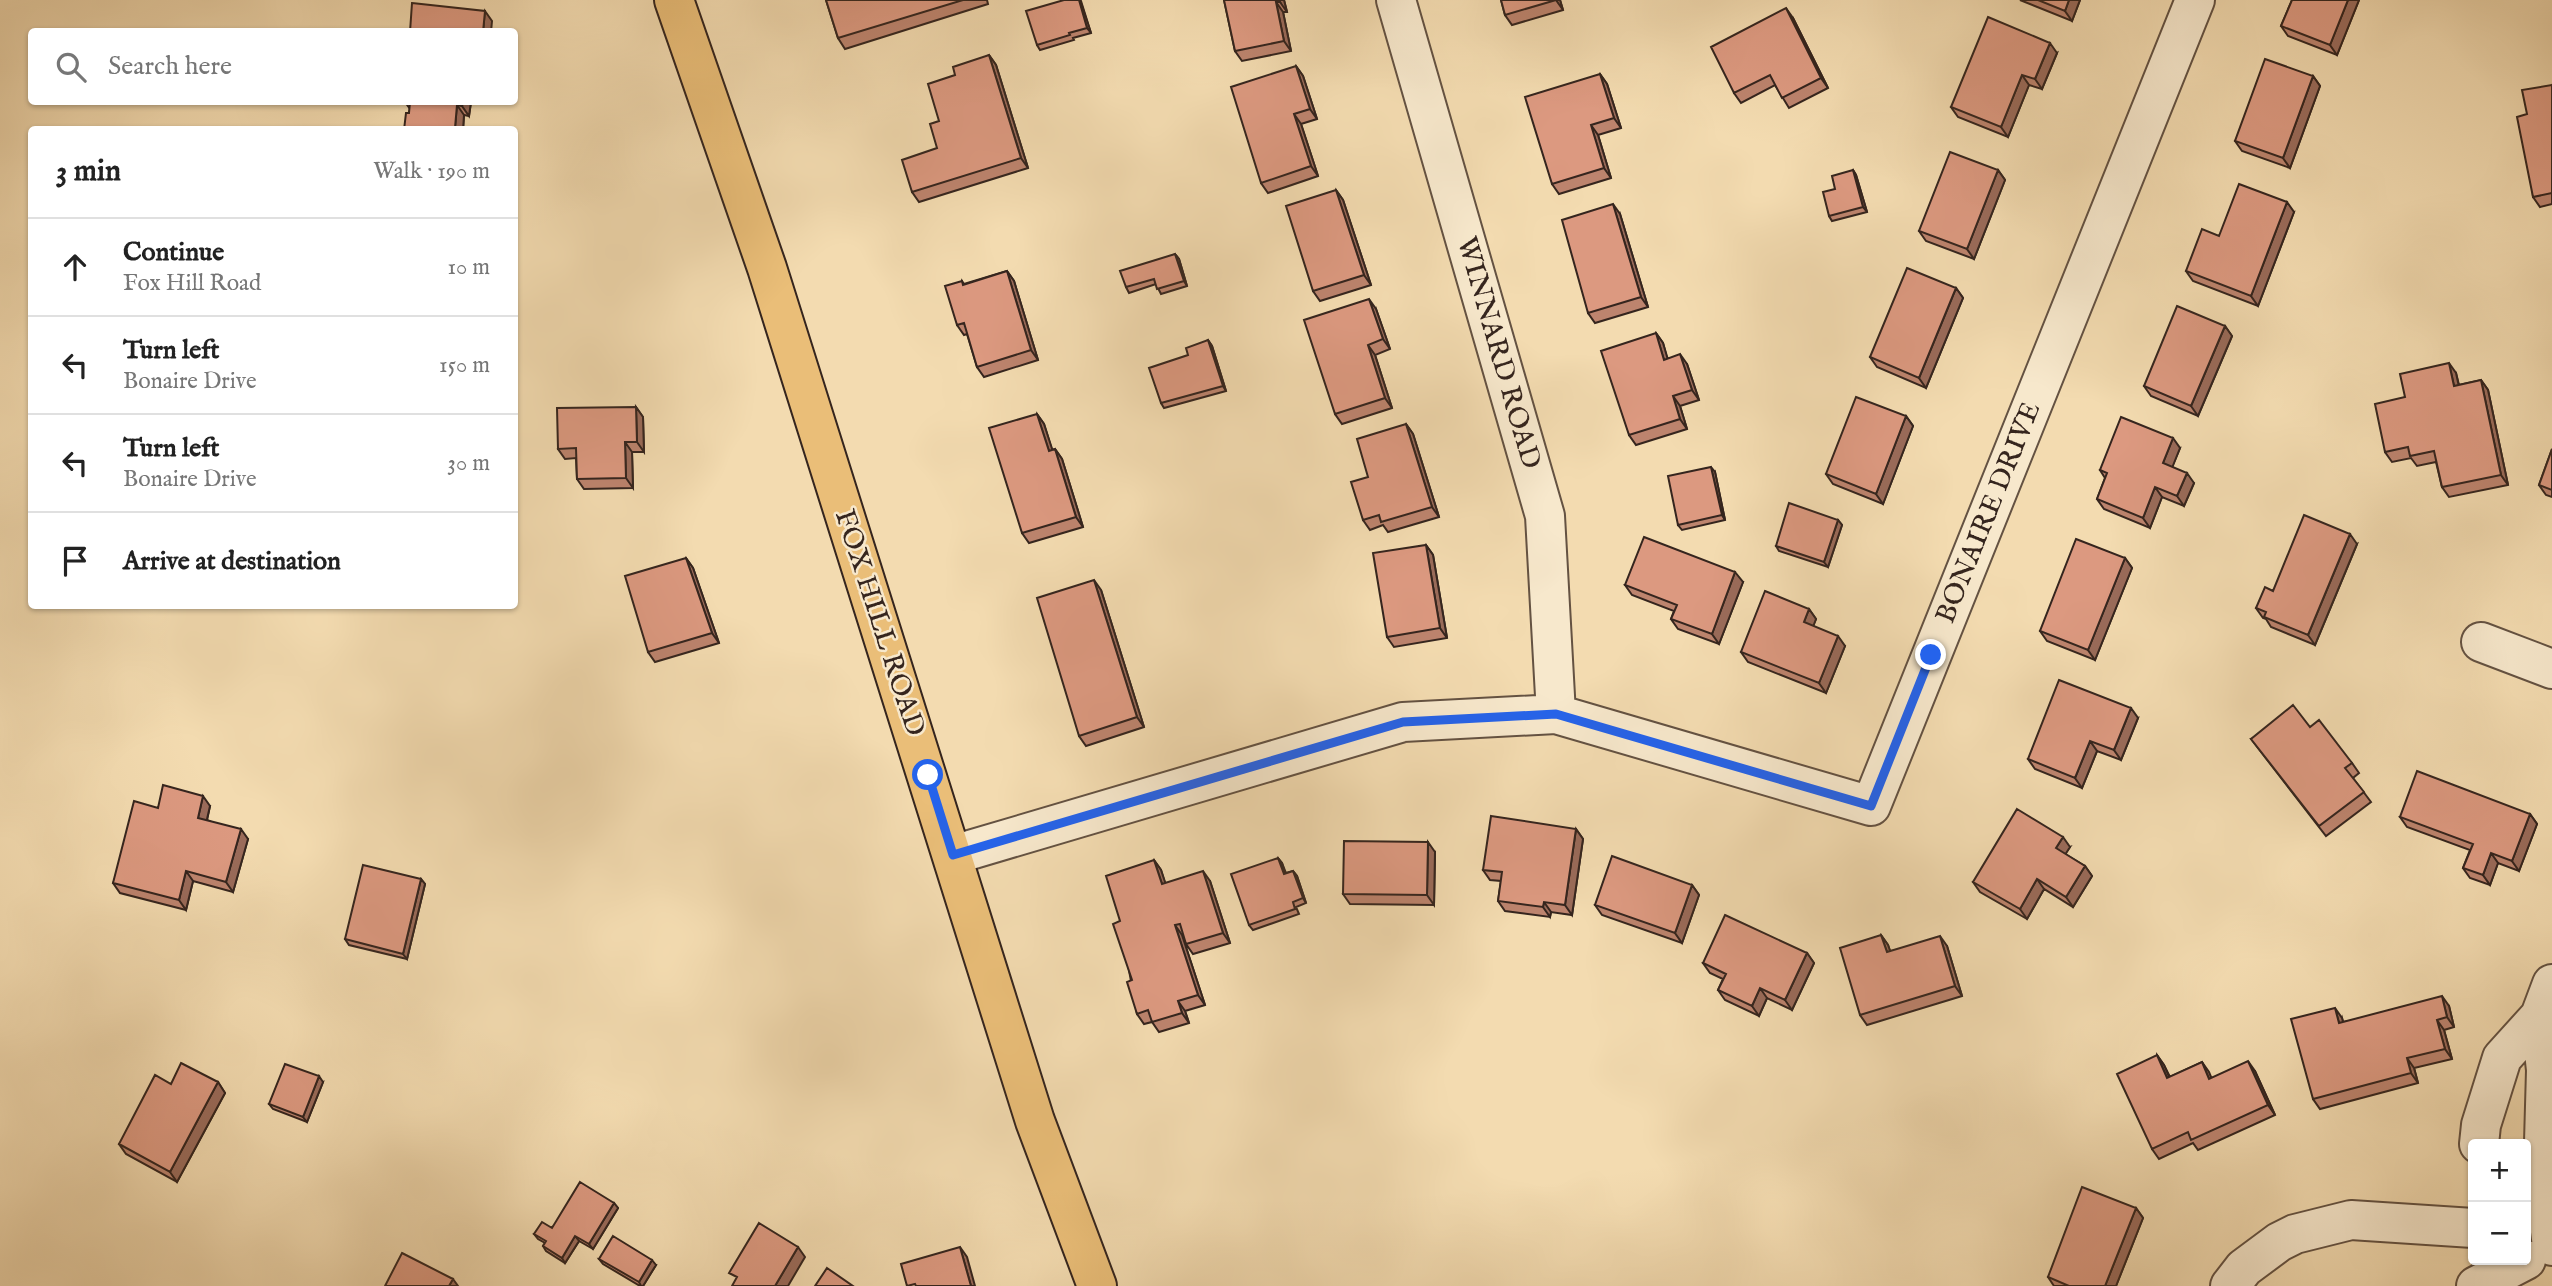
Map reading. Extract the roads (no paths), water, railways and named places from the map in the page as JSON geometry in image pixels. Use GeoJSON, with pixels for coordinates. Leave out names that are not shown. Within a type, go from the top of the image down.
{"type":"FeatureCollection","features":[{"type":"Feature","properties":{"kind":"main road","name":"FOX HILL ROAD"},"geometry":{"type":"LineString","coordinates":[[674,0],[771,281],[1035,1121],[1097,1286]]}},
{"type":"Feature","properties":{"kind":"street","name":"WINNARD ROAD"},"geometry":{"type":"LineString","coordinates":[[1396,0],[1545,516],[1556,714]]}},
{"type":"Feature","properties":{"kind":"street","name":"BONAIRE DRIVE"},"geometry":{"type":"LineString","coordinates":[[953,855],[1403,722],[1556,714],[1871,806],[2195,0]]}},
{"type":"Feature","properties":{"kind":"street"},"geometry":{"type":"LineString","coordinates":[[2481,642],[2552,669]]}},
{"type":"Feature","properties":{"kind":"street"},"geometry":{"type":"LineString","coordinates":[[2480,1139],[2481,1125],[2502,1058],[2548,1007]]}},
{"type":"Feature","properties":{"kind":"street"},"geometry":{"type":"LineString","coordinates":[[2548,1007],[2543,1178],[2552,1246]]}},
{"type":"Feature","properties":{"kind":"street"},"geometry":{"type":"LineString","coordinates":[[2230,1286],[2244,1268],[2279,1242],[2295,1234],[2351,1220],[2468,1228]]}},
{"type":"Feature","properties":{"kind":"street"},"geometry":{"type":"LineString","coordinates":[[2531,1241],[2552,1246]]}},
{"type":"Feature","properties":{"kind":"street"},"geometry":{"type":"LineString","coordinates":[[2531,1257],[2552,1246]]}},
{"type":"Feature","properties":{"kind":"street"},"geometry":{"type":"LineString","coordinates":[[2485,1278],[2515,1265]]}}]}
